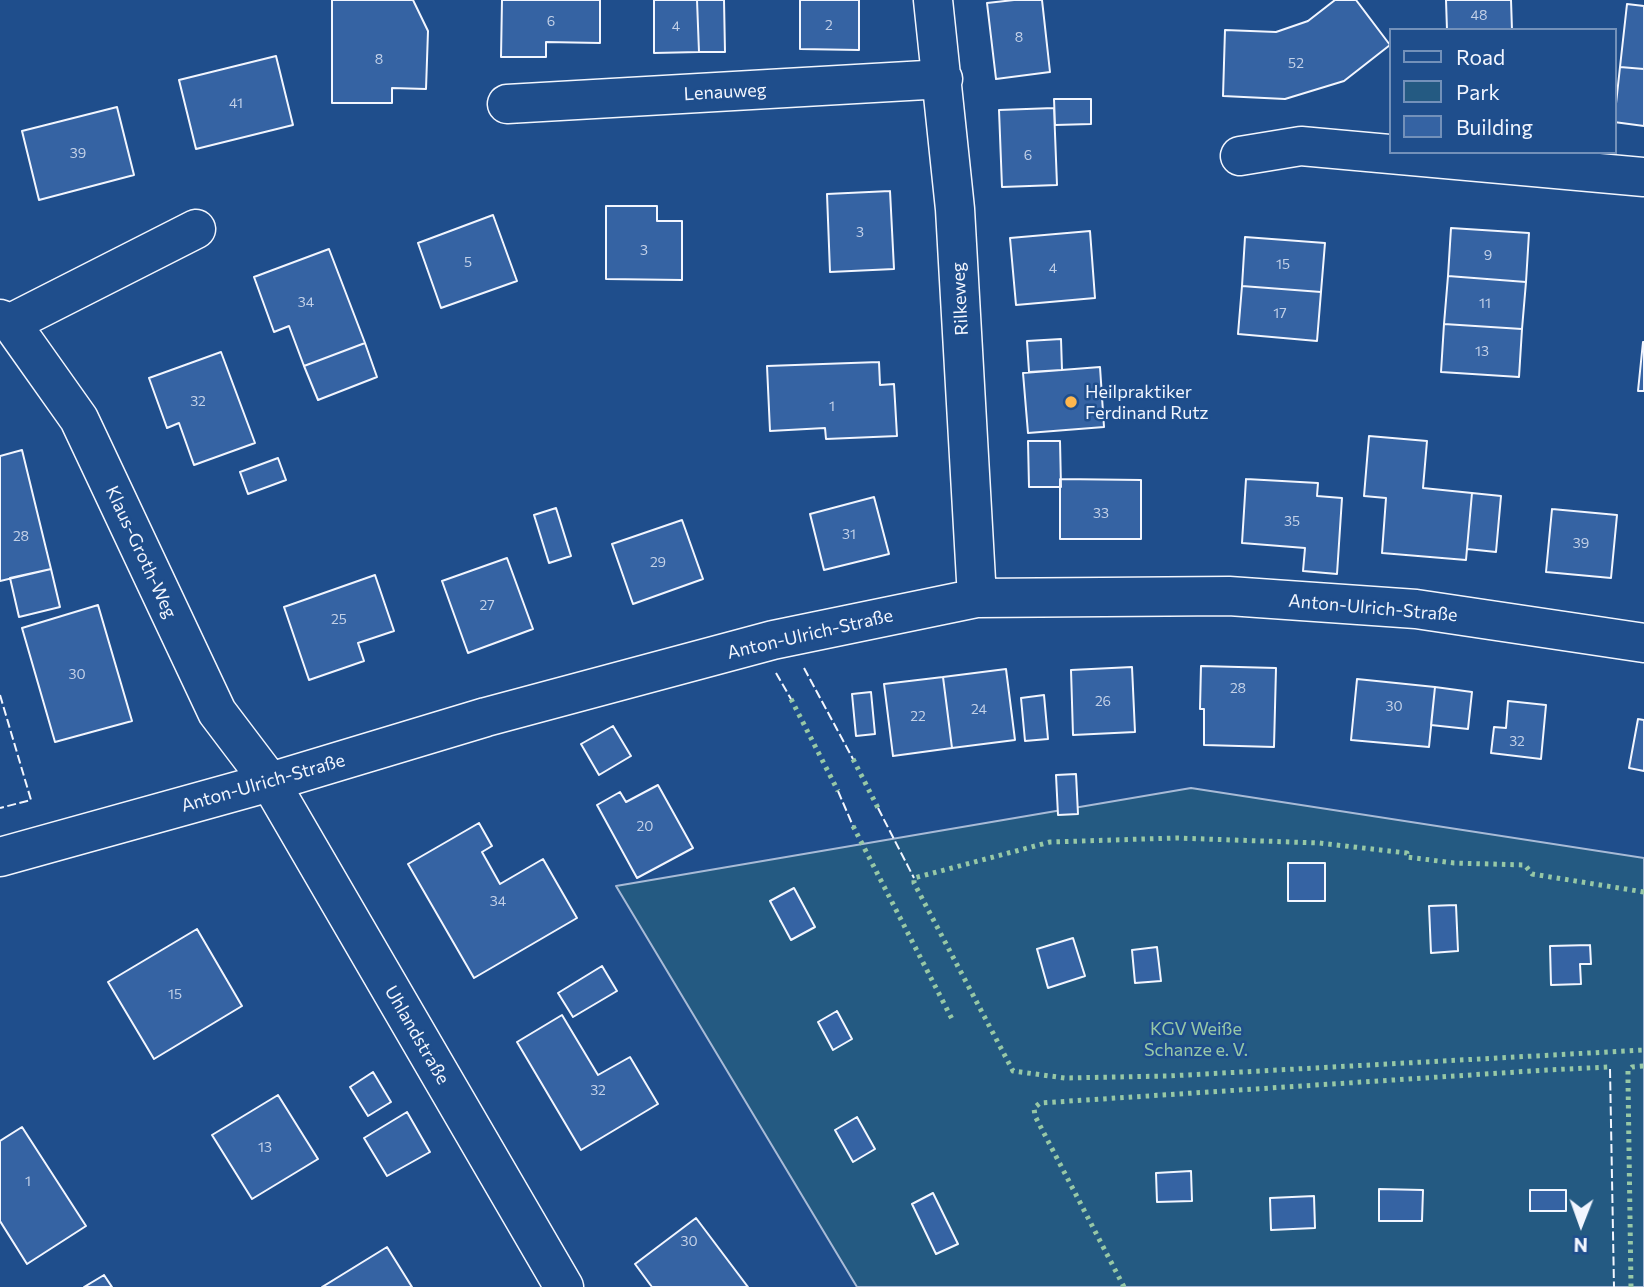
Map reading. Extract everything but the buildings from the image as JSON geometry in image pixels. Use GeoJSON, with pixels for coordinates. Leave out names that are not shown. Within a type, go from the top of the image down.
{"type":"FeatureCollection","features":[{"type":"Feature","properties":{"kind":"street","name":"Rilkeweg"},"geometry":{"type":"LineString","coordinates":[[933,0],[955,209],[977,598]]}},
{"type":"Feature","properties":{"kind":"street","name":"Lenauweg"},"geometry":{"type":"LineString","coordinates":[[507,104],[943,79]]}},
{"type":"Feature","properties":{"kind":"street"},"geometry":{"type":"LineString","coordinates":[[1240,156],[1301,145],[1388,153]]}},
{"type":"Feature","properties":{"kind":"street"},"geometry":{"type":"LineString","coordinates":[[1397,154],[1644,177]]}},
{"type":"Feature","properties":{"kind":"street","name":"Klaus-Groth-Weg"},"geometry":{"type":"LineString","coordinates":[[196,229],[6,321],[79,419],[217,712],[270,782]]}},
{"type":"Feature","properties":{"kind":"street","name":"Anton-Ulrich-Straße"},"geometry":{"type":"LineString","coordinates":[[0,857],[270,782],[486,717],[773,640],[977,598],[1229,596],[1416,608],[1644,643]]}},
{"type":"Feature","properties":{"kind":"street","name":"Uhlandstraße"},"geometry":{"type":"LineString","coordinates":[[270,782],[564,1287]]}},
{"type":"Feature","properties":{"kind":"green space","name":"KGV Weiße Schanze e. V."},"geometry":{"type":"Polygon","coordinates":[[[1191,788],[1644,858],[1644,1287],[857,1287],[616,886],[1191,788]]]}},
{"type":"Feature","properties":{"kind":"hedge"},"geometry":{"type":"LineString","coordinates":[[791,699],[838,791]]}},
{"type":"Feature","properties":{"kind":"hedge"},"geometry":{"type":"LineString","coordinates":[[853,759],[878,808]]}},
{"type":"Feature","properties":{"kind":"hedge"},"geometry":{"type":"LineString","coordinates":[[853,826],[953,1021]]}},
{"type":"Feature","properties":{"kind":"hedge"},"geometry":{"type":"LineString","coordinates":[[1644,892],[1532,874],[1525,865],[1454,863],[1407,857],[1407,853],[1319,843],[1176,838],[1050,842],[914,878],[914,883],[1013,1071],[1065,1078],[1168,1076],[1644,1050]]}},
{"type":"Feature","properties":{"kind":"hedge"},"geometry":{"type":"LineString","coordinates":[[1631,1287],[1628,1071],[1632,1067],[1644,1066]]}},
{"type":"Feature","properties":{"kind":"hedge"},"geometry":{"type":"LineString","coordinates":[[1124,1287],[1035,1116],[1034,1108],[1040,1103],[1547,1070],[1610,1069]]}},
{"type":"Feature","properties":{"kind":"fence"},"geometry":{"type":"LineString","coordinates":[[804,668],[853,759]]}},
{"type":"Feature","properties":{"kind":"fence"},"geometry":{"type":"LineString","coordinates":[[776,673],[791,699]]}},
{"type":"Feature","properties":{"kind":"fence"},"geometry":{"type":"LineString","coordinates":[[0,695],[31,800],[0,808]]}},
{"type":"Feature","properties":{"kind":"fence"},"geometry":{"type":"LineString","coordinates":[[838,791],[853,826]]}},
{"type":"Feature","properties":{"kind":"fence"},"geometry":{"type":"LineString","coordinates":[[878,808],[914,878]]}},
{"type":"Feature","properties":{"kind":"fence"},"geometry":{"type":"LineString","coordinates":[[1610,1069],[1614,1287]]}},
{"type":"Feature","properties":{"kind":"place","name":"Heilpraktiker Ferdinand Rutz"},"geometry":{"type":"Point","coordinates":[1071,402]}}]}
